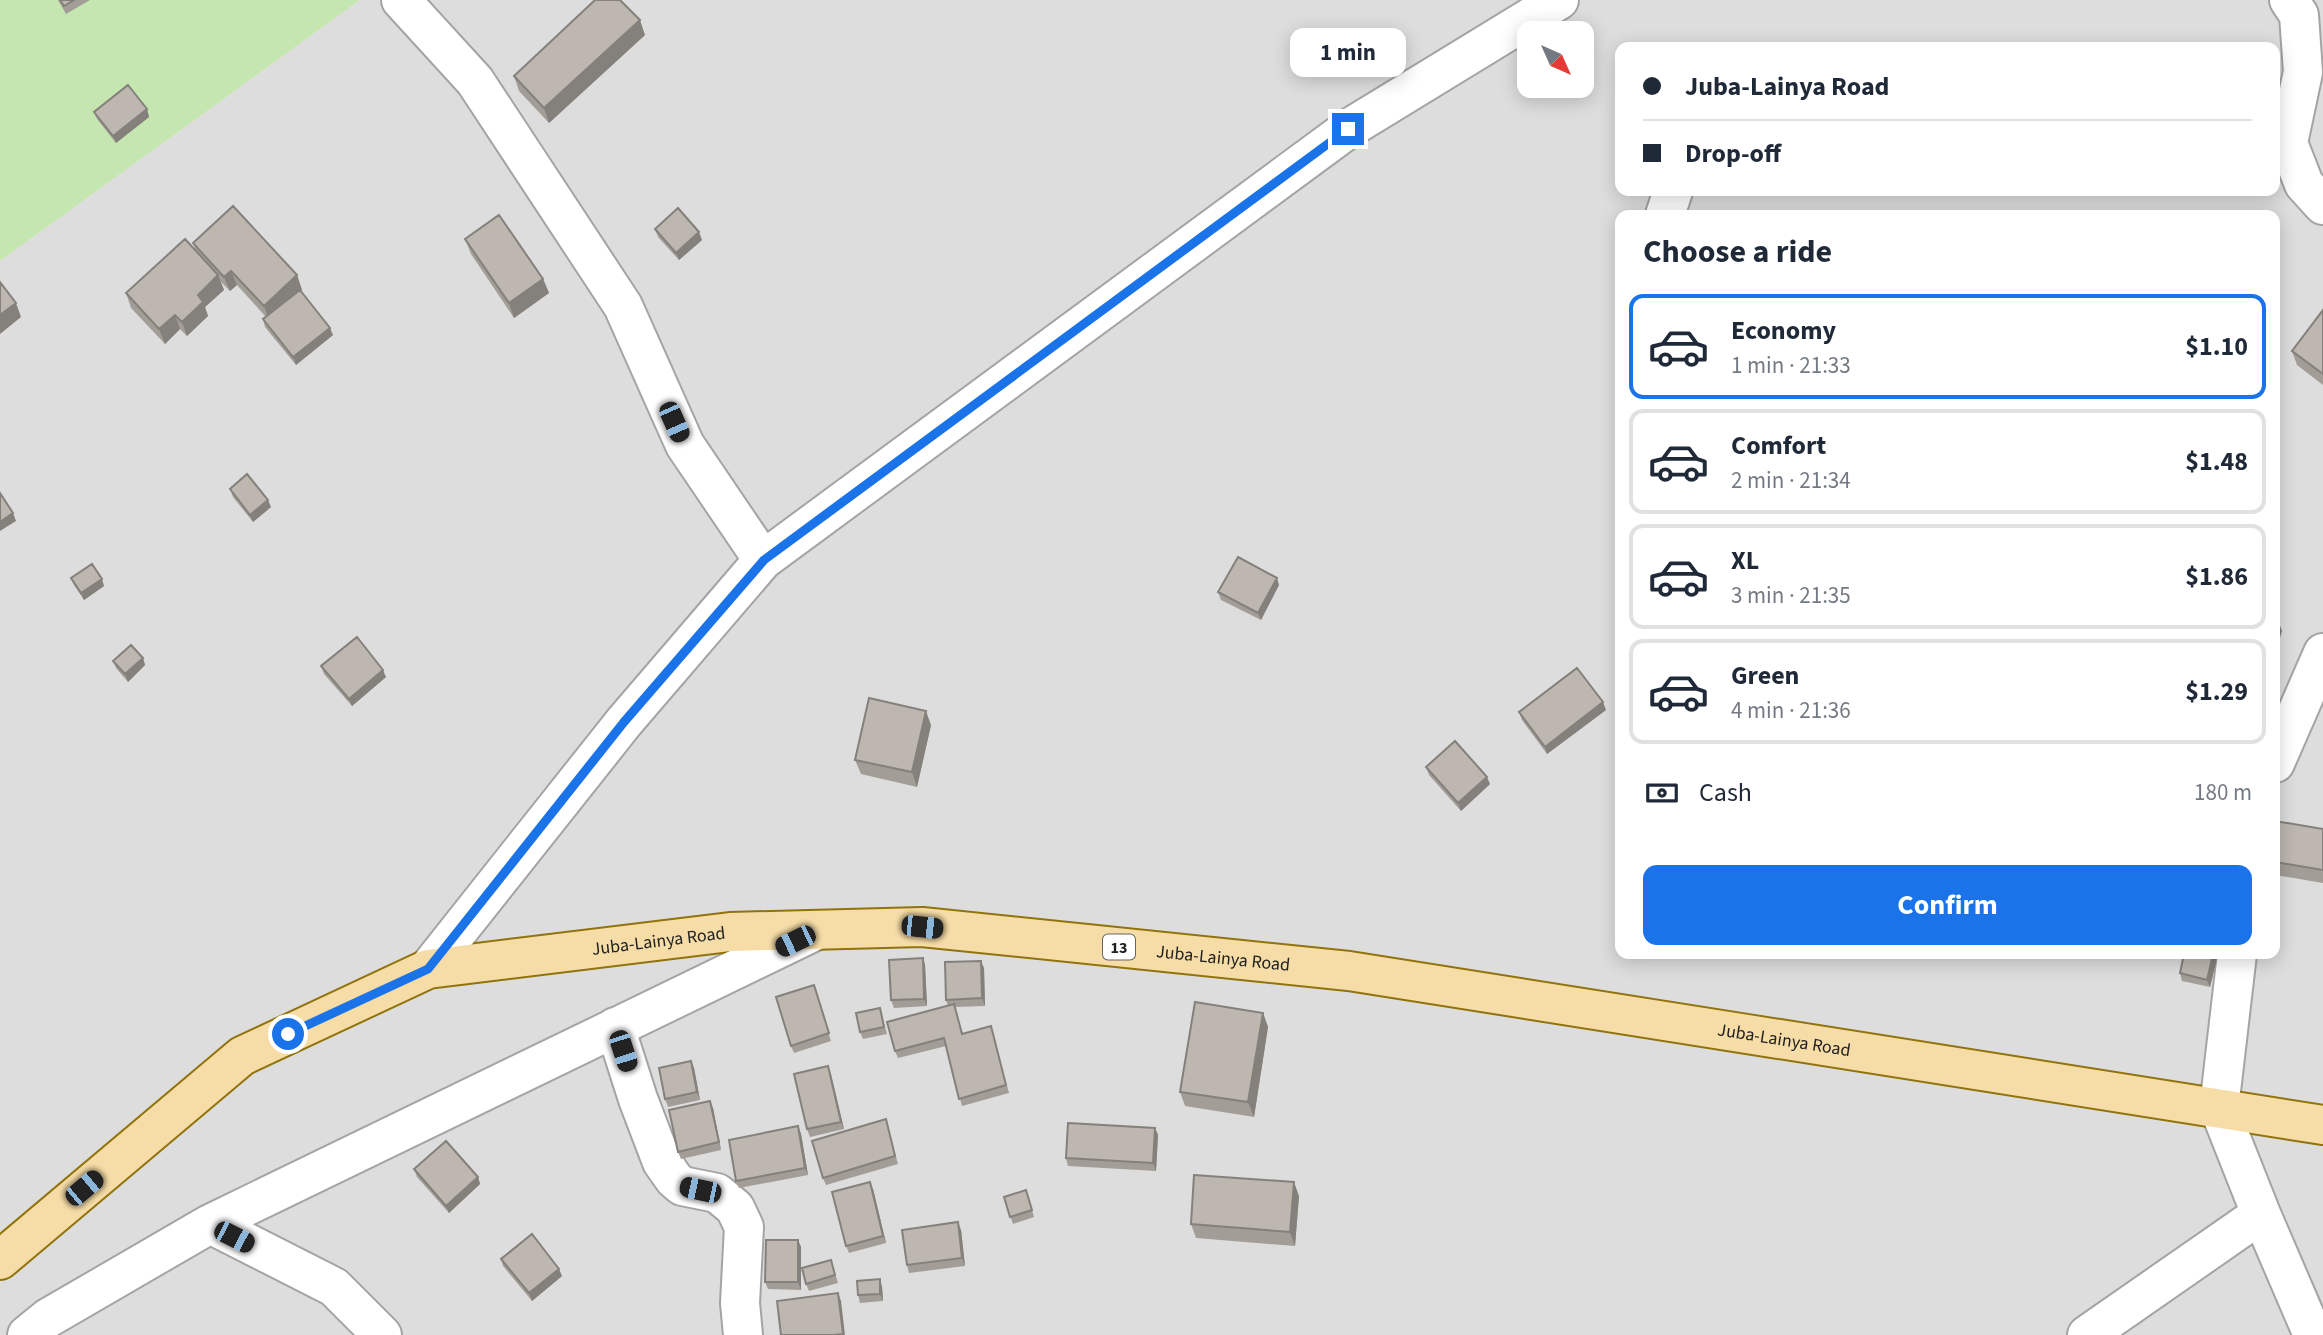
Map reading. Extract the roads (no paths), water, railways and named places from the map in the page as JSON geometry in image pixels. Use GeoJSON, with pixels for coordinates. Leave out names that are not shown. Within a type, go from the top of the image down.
{"type":"FeatureCollection","features":[{"type":"Feature","properties":{"kind":"main road","name":"Juba-Lainya Road"},"geometry":{"type":"LineString","coordinates":[[0,1260],[242,1056],[428,969],[730,932],[922,927],[1349,971],[2323,1125]]}},
{"type":"Feature","properties":{"kind":"street"},"geometry":{"type":"LineString","coordinates":[[401,0],[475,81],[623,306],[685,446],[764,560]]}},
{"type":"Feature","properties":{"kind":"street"},"geometry":{"type":"LineString","coordinates":[[428,969],[624,722],[764,560],[1348,129],[1559,0]]}},
{"type":"Feature","properties":{"kind":"street"},"geometry":{"type":"LineString","coordinates":[[2289,0],[2299,15],[2303,72],[2288,143],[2304,184],[2323,205]]}},
{"type":"Feature","properties":{"kind":"street"},"geometry":{"type":"LineString","coordinates":[[2280,740],[2286,713],[2323,653]]}},
{"type":"Feature","properties":{"kind":"street"},"geometry":{"type":"LineString","coordinates":[[27,1335],[48,1318],[209,1224],[817,930]]}},
{"type":"Feature","properties":{"kind":"street"},"geometry":{"type":"LineString","coordinates":[[2236,959],[2219,1108],[2313,1335]]}},
{"type":"Feature","properties":{"kind":"street"},"geometry":{"type":"LineString","coordinates":[[615,1027],[662,1162],[682,1186],[718,1194],[735,1208],[744,1227],[740,1303],[743,1335]]}},
{"type":"Feature","properties":{"kind":"street"},"geometry":{"type":"LineString","coordinates":[[2087,1335],[2261,1213]]}},
{"type":"Feature","properties":{"kind":"street"},"geometry":{"type":"LineString","coordinates":[[209,1224],[334,1287],[382,1335]]}}]}
